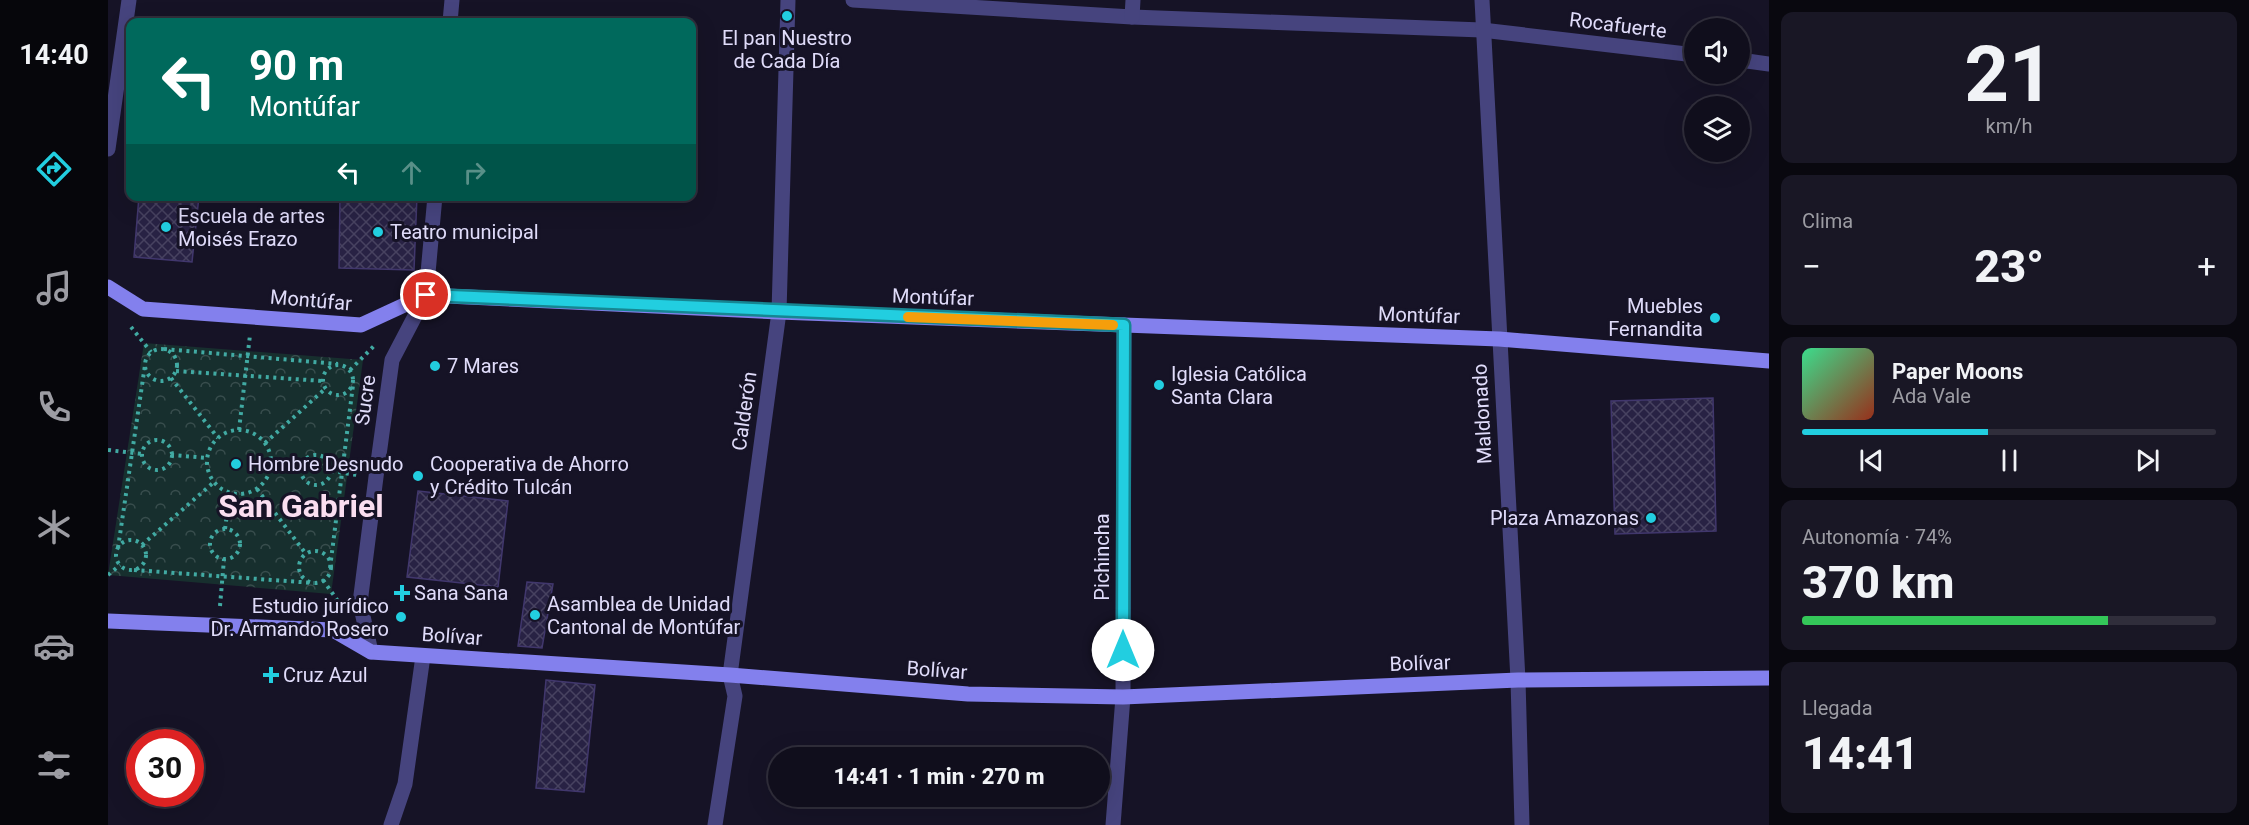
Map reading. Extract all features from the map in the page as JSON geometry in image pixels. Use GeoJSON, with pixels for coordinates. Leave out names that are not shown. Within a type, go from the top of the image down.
{"type":"FeatureCollection","features":[{"type":"Feature","properties":{"kind":"street"},"geometry":{"type":"LineString","coordinates":[[126,18],[129,0]]}},
{"type":"Feature","properties":{"kind":"street"},"geometry":{"type":"LineString","coordinates":[[451,18],[453,0]]}},
{"type":"Feature","properties":{"kind":"street","name":"Calderón"},"geometry":{"type":"LineString","coordinates":[[716,824],[735,696],[730,675],[779,312],[788,0]]}},
{"type":"Feature","properties":{"kind":"street","name":"Rocafuerte"},"geometry":{"type":"LineString","coordinates":[[853,0],[1132,17],[1482,30],[1684,54]]}},
{"type":"Feature","properties":{"kind":"street"},"geometry":{"type":"LineString","coordinates":[[1132,17],[1133,0]]}},
{"type":"Feature","properties":{"kind":"street","name":"Maldonado"},"geometry":{"type":"LineString","coordinates":[[1482,0],[1518,680],[1522,825]]}},
{"type":"Feature","properties":{"kind":"street"},"geometry":{"type":"LineString","coordinates":[[108,149],[126,21]]}},
{"type":"Feature","properties":{"kind":"street"},"geometry":{"type":"LineString","coordinates":[[1750,61],[1769,64]]}},
{"type":"Feature","properties":{"kind":"street","name":"Sucre"},"geometry":{"type":"LineString","coordinates":[[371,652],[360,603],[392,360],[426,295],[435,201]]}},
{"type":"Feature","properties":{"kind":"street","name":"Montúfar"},"geometry":{"type":"LineString","coordinates":[[108,287],[143,309],[361,325],[426,295],[779,312],[1499,339],[1769,362]]}},
{"type":"Feature","properties":{"kind":"street","name":"Pichincha"},"geometry":{"type":"LineString","coordinates":[[1113,825],[1123,697],[1124,325]]}},
{"type":"Feature","properties":{"kind":"street","name":"Bolívar"},"geometry":{"type":"LineString","coordinates":[[108,621],[333,630],[371,652],[730,675],[968,694],[1123,697],[1518,680],[1769,678]]}},
{"type":"Feature","properties":{"kind":"street"},"geometry":{"type":"LineString","coordinates":[[391,825],[405,784],[423,656]]}},
{"type":"Feature","properties":{"kind":"path"},"geometry":{"type":"LineString","coordinates":[[239,430],[253,316]]}},
{"type":"Feature","properties":{"kind":"path"},"geometry":{"type":"LineString","coordinates":[[145,365],[151,378],[161,382],[171,378],[176,371],[176,358],[169,350],[164,349]]}},
{"type":"Feature","properties":{"kind":"path"},"geometry":{"type":"LineString","coordinates":[[164,349],[247,357],[338,364],[350,370],[354,380],[327,577],[314,583],[224,578],[129,570],[120,565],[117,557],[118,548],[145,365],[151,352],[164,349]]}},
{"type":"Feature","properties":{"kind":"path"},"geometry":{"type":"LineString","coordinates":[[338,364],[325,371],[323,381],[326,389],[338,396],[348,392],[353,385]]}},
{"type":"Feature","properties":{"kind":"path"},"geometry":{"type":"LineString","coordinates":[[176,371],[323,381]]}},
{"type":"Feature","properties":{"kind":"path"},"geometry":{"type":"LineString","coordinates":[[171,378],[219,438]]}},
{"type":"Feature","properties":{"kind":"path"},"geometry":{"type":"LineString","coordinates":[[265,442],[326,389]]}},
{"type":"Feature","properties":{"kind":"path"},"geometry":{"type":"LineString","coordinates":[[239,430],[250,432],[265,442],[271,466],[265,481],[256,489],[244,494],[230,492],[219,487],[210,475],[207,458],[209,450],[219,438],[231,431],[239,430]]}},
{"type":"Feature","properties":{"kind":"path"},"geometry":{"type":"LineString","coordinates":[[156,440],[168,446],[171,455],[168,465],[159,470],[146,465],[142,454],[147,443],[156,440]]}},
{"type":"Feature","properties":{"kind":"path"},"geometry":{"type":"LineString","coordinates":[[108,450],[142,454]]}},
{"type":"Feature","properties":{"kind":"path"},"geometry":{"type":"LineString","coordinates":[[317,454],[329,462],[331,471],[324,483],[315,485],[303,478],[301,469],[304,460],[317,454]]}},
{"type":"Feature","properties":{"kind":"path"},"geometry":{"type":"LineString","coordinates":[[171,455],[207,458]]}},
{"type":"Feature","properties":{"kind":"path"},"geometry":{"type":"LineString","coordinates":[[271,466],[301,469]]}},
{"type":"Feature","properties":{"kind":"path"},"geometry":{"type":"LineString","coordinates":[[331,471],[376,477]]}},
{"type":"Feature","properties":{"kind":"path"},"geometry":{"type":"LineString","coordinates":[[141,545],[214,482]]}},
{"type":"Feature","properties":{"kind":"path"},"geometry":{"type":"LineString","coordinates":[[256,489],[306,554]]}},
{"type":"Feature","properties":{"kind":"path"},"geometry":{"type":"LineString","coordinates":[[225,529],[230,492]]}},
{"type":"Feature","properties":{"kind":"path"},"geometry":{"type":"LineString","coordinates":[[225,529],[234,531],[241,540],[241,545],[236,555],[224,559],[214,554],[210,542],[216,531],[225,529]]}},
{"type":"Feature","properties":{"kind":"path"},"geometry":{"type":"LineString","coordinates":[[118,548],[130,541],[141,545],[146,556],[134,570]]}},
{"type":"Feature","properties":{"kind":"path"},"geometry":{"type":"LineString","coordinates":[[314,583],[305,580],[300,572],[300,561],[306,554],[316,551],[325,555],[330,568]]}},
{"type":"Feature","properties":{"kind":"path"},"geometry":{"type":"LineString","coordinates":[[218,624],[224,559]]}},
{"type":"Feature","properties":{"kind":"path"},"geometry":{"type":"LineString","coordinates":[[108,575],[120,565]]}},
{"type":"Feature","properties":{"kind":"green space"},"geometry":{"type":"Polygon","coordinates":[[[144,343],[363,360],[331,594],[108,575],[144,343]]]}},
{"type":"Feature","properties":{"kind":"building","name":"Escuela de artes Moisés Erazo"},"geometry":{"type":"Polygon","coordinates":[[[139,201],[198,201],[192,262],[134,257],[139,201]]]}},
{"type":"Feature","properties":{"kind":"building","name":"Teatro municipal"},"geometry":{"type":"Polygon","coordinates":[[[340,201],[417,201],[414,270],[339,268],[340,201]]]}},
{"type":"Feature","properties":{"kind":"building"},"geometry":{"type":"Polygon","coordinates":[[[1713,398],[1716,531],[1615,534],[1611,401],[1713,398]]]}},
{"type":"Feature","properties":{"kind":"building"},"geometry":{"type":"Polygon","coordinates":[[[418,491],[508,501],[498,587],[407,577],[418,491]]]}},
{"type":"Feature","properties":{"kind":"building","name":"Asamblea de Unidad Cantonal de Montúfar"},"geometry":{"type":"Polygon","coordinates":[[[527,582],[553,584],[542,648],[518,646],[527,582]]]}},
{"type":"Feature","properties":{"kind":"building"},"geometry":{"type":"Polygon","coordinates":[[[546,680],[595,685],[584,792],[536,788],[546,680]]]}},
{"type":"Feature","properties":{"kind":"slow traffic"},"geometry":{"type":"LineString","coordinates":[[908,317],[1113,325]]}},
{"type":"Feature","properties":{"kind":"place","name":"El pan Nuestro de Cada Día"},"geometry":{"type":"Point","coordinates":[787,16]}},
{"type":"Feature","properties":{"kind":"place","name":"Escuela de artes Moisés Erazo"},"geometry":{"type":"Point","coordinates":[166,227]}},
{"type":"Feature","properties":{"kind":"place","name":"Teatro municipal"},"geometry":{"type":"Point","coordinates":[378,232]}},
{"type":"Feature","properties":{"kind":"place","name":"Muebles Fernandita"},"geometry":{"type":"Point","coordinates":[1715,318]}},
{"type":"Feature","properties":{"kind":"place","name":"7 Mares"},"geometry":{"type":"Point","coordinates":[435,366]}},
{"type":"Feature","properties":{"kind":"place","name":"Iglesia Católica Santa Clara"},"geometry":{"type":"Point","coordinates":[1159,385]}},
{"type":"Feature","properties":{"kind":"place","name":"Hombre Desnudo"},"geometry":{"type":"Point","coordinates":[236,464]}},
{"type":"Feature","properties":{"kind":"place","name":"Cooperativa de Ahorro y Crédito Tulcán"},"geometry":{"type":"Point","coordinates":[418,476]}},
{"type":"Feature","properties":{"kind":"place","name":"Plaza Amazonas"},"geometry":{"type":"Point","coordinates":[1651,518]}},
{"type":"Feature","properties":{"kind":"place","name":"Sana Sana"},"geometry":{"type":"Point","coordinates":[402,593]}},
{"type":"Feature","properties":{"kind":"place","name":"Asamblea de Unidad Cantonal de Montúfar"},"geometry":{"type":"Point","coordinates":[535,615]}},
{"type":"Feature","properties":{"kind":"place","name":"Estudio jurídico Dr. Armando Rosero"},"geometry":{"type":"Point","coordinates":[401,617]}},
{"type":"Feature","properties":{"kind":"place","name":"Cruz Azul"},"geometry":{"type":"Point","coordinates":[271,675]}},
{"type":"Feature","properties":{"kind":"district","name":"San Gabriel"},"geometry":{"type":"Point","coordinates":[301,506]}},
{"type":"Feature","properties":{"kind":"route"},"geometry":{"type":"LineString","coordinates":[[426,295],[779,312],[1124,325],[1123,650]]}}]}
